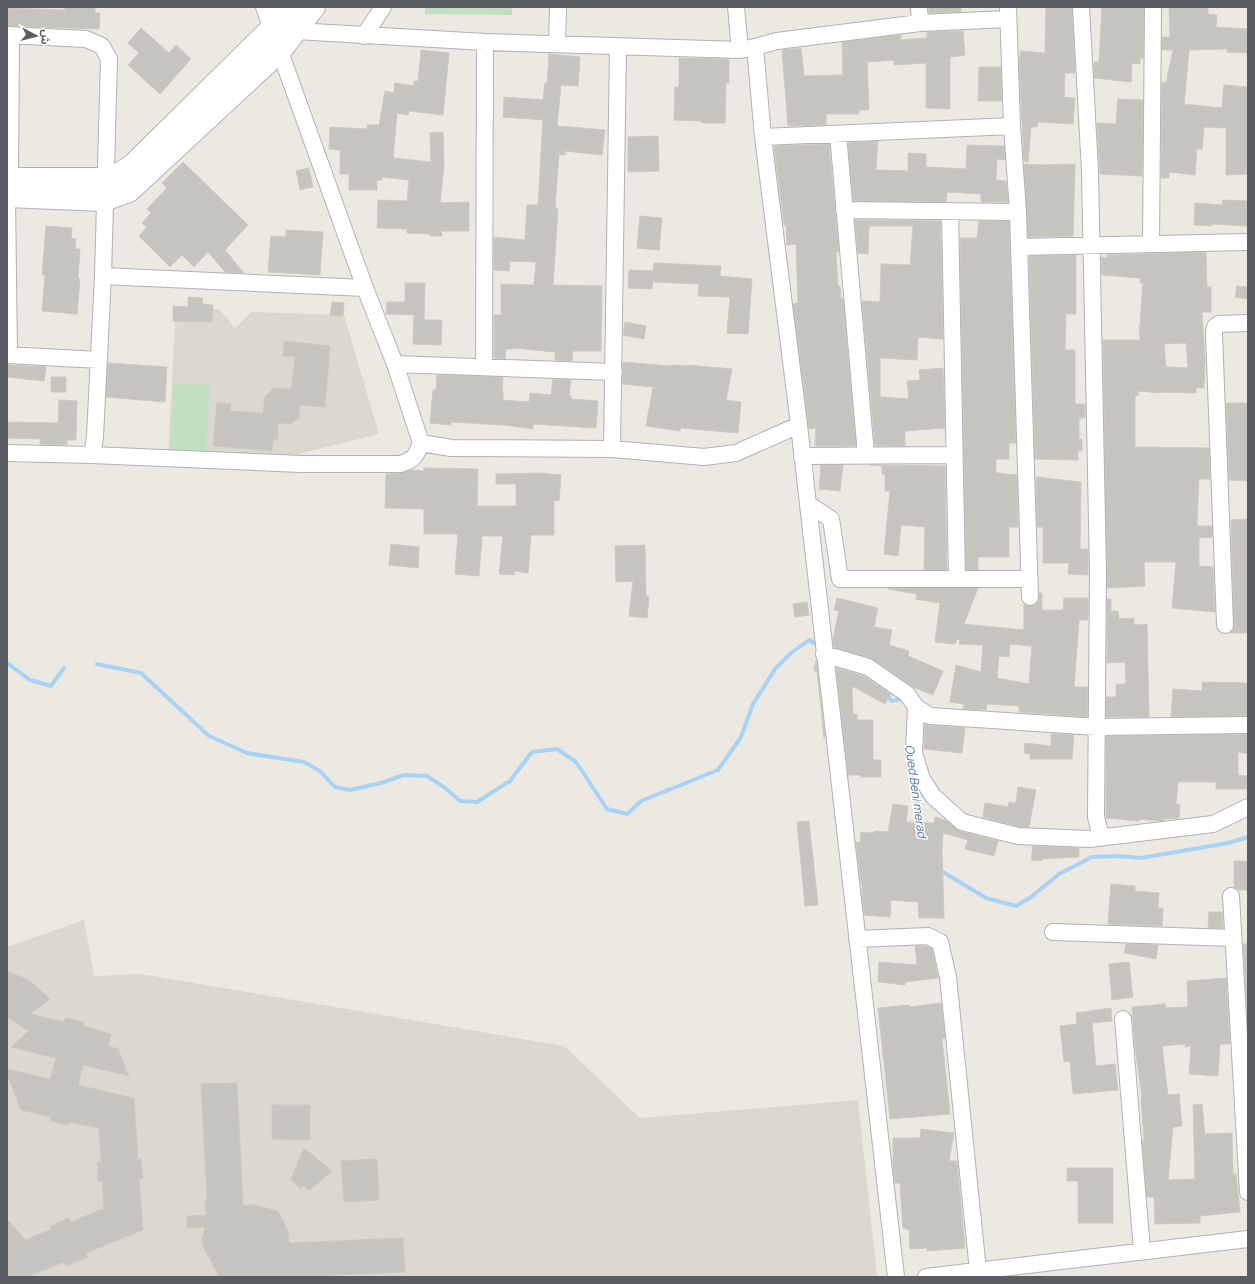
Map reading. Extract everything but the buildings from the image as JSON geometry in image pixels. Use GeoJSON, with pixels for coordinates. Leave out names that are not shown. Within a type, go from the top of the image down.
{"type":"FeatureCollection","features":[{"type":"Feature","properties":{"kind":"street"},"geometry":{"type":"LineString","coordinates":[[7,453],[301,464],[401,464],[411,461],[416,456],[421,443],[395,364],[365,288],[264,7]]}},
{"type":"Feature","properties":{"kind":"street"},"geometry":{"type":"LineString","coordinates":[[105,190],[119,174],[133,165],[271,29],[288,7]]}},
{"type":"Feature","properties":{"kind":"street"},"geometry":{"type":"LineString","coordinates":[[8,187],[129,191],[280,51],[314,7]]}},
{"type":"Feature","properties":{"kind":"street"},"geometry":{"type":"LineString","coordinates":[[364,36],[383,7]]}},
{"type":"Feature","properties":{"kind":"street"},"geometry":{"type":"LineString","coordinates":[[556,43],[558,7]]}},
{"type":"Feature","properties":{"kind":"street"},"geometry":{"type":"LineString","coordinates":[[736,7],[747,49],[763,137],[799,425],[896,1277]]}},
{"type":"Feature","properties":{"kind":"street"},"geometry":{"type":"LineString","coordinates":[[919,7],[920,23]]}},
{"type":"Feature","properties":{"kind":"street"},"geometry":{"type":"LineString","coordinates":[[1080,7],[1090,171],[1098,572],[1096,817],[1101,837]]}},
{"type":"Feature","properties":{"kind":"street"},"geometry":{"type":"LineString","coordinates":[[1151,244],[1153,7]]}},
{"type":"Feature","properties":{"kind":"street"},"geometry":{"type":"LineString","coordinates":[[296,31],[485,42],[556,43],[618,47],[747,49],[778,40],[1008,13],[1012,126],[1018,212],[1030,597]]}},
{"type":"Feature","properties":{"kind":"street"},"geometry":{"type":"LineString","coordinates":[[92,455],[95,436],[99,360],[103,276],[109,59],[102,46],[86,39],[9,35],[8,355],[99,360]]}},
{"type":"Feature","properties":{"kind":"street"},"geometry":{"type":"LineString","coordinates":[[484,367],[485,42]]}},
{"type":"Feature","properties":{"kind":"street"},"geometry":{"type":"LineString","coordinates":[[612,449],[618,47]]}},
{"type":"Feature","properties":{"kind":"street"},"geometry":{"type":"LineString","coordinates":[[763,137],[1012,126]]}},
{"type":"Feature","properties":{"kind":"street"},"geometry":{"type":"LineString","coordinates":[[838,134],[866,455]]}},
{"type":"Feature","properties":{"kind":"street"},"geometry":{"type":"LineString","coordinates":[[844,210],[1018,212]]}},
{"type":"Feature","properties":{"kind":"street"},"geometry":{"type":"LineString","coordinates":[[950,211],[957,579]]}},
{"type":"Feature","properties":{"kind":"street"},"geometry":{"type":"LineString","coordinates":[[1019,247],[1248,242]]}},
{"type":"Feature","properties":{"kind":"street"},"geometry":{"type":"LineString","coordinates":[[103,276],[365,288]]}},
{"type":"Feature","properties":{"kind":"street"},"geometry":{"type":"LineString","coordinates":[[1224,625],[1214,333],[1215,327],[1218,324],[1248,323]]}},
{"type":"Feature","properties":{"kind":"street"},"geometry":{"type":"LineString","coordinates":[[395,364],[614,372]]}},
{"type":"Feature","properties":{"kind":"street"},"geometry":{"type":"LineString","coordinates":[[421,443],[451,448],[612,449],[704,457],[736,454],[799,425]]}},
{"type":"Feature","properties":{"kind":"street"},"geometry":{"type":"LineString","coordinates":[[802,456],[954,455]]}},
{"type":"Feature","properties":{"kind":"street"},"geometry":{"type":"LineString","coordinates":[[808,504],[831,519],[840,579],[1029,579]]}},
{"type":"Feature","properties":{"kind":"street"},"geometry":{"type":"LineString","coordinates":[[824,654],[868,668],[907,694],[916,707],[930,716],[1097,727],[1248,725]]}},
{"type":"Feature","properties":{"kind":"street"},"geometry":{"type":"LineString","coordinates":[[916,707],[914,753],[922,779],[933,796],[962,822],[1018,836],[1088,839],[1213,824],[1248,807]]}},
{"type":"Feature","properties":{"kind":"street"},"geometry":{"type":"LineString","coordinates":[[1231,896],[1234,938],[1242,991],[1248,1192]]}},
{"type":"Feature","properties":{"kind":"street"},"geometry":{"type":"LineString","coordinates":[[1053,932],[1234,938]]}},
{"type":"Feature","properties":{"kind":"street"},"geometry":{"type":"LineString","coordinates":[[858,939],[928,936],[940,942],[948,977],[978,1271]]}},
{"type":"Feature","properties":{"kind":"street"},"geometry":{"type":"LineString","coordinates":[[1124,1019],[1142,1251]]}},
{"type":"Feature","properties":{"kind":"street"},"geometry":{"type":"LineString","coordinates":[[926,1277],[1248,1239]]}},
{"type":"Feature","properties":{"kind":"shaded area"},"geometry":{"type":"Polygon","coordinates":[[[176,306],[219,309],[235,328],[252,312],[344,315],[379,434],[282,458],[168,453],[176,306]]]}},
{"type":"Feature","properties":{"kind":"shaded area"},"geometry":{"type":"Polygon","coordinates":[[[84,920],[94,976],[141,974],[564,1046],[640,1118],[858,1100],[877,1277],[7,1277],[7,947],[84,920]]]}},
{"type":"Feature","properties":{"kind":"green space"},"geometry":{"type":"Polygon","coordinates":[[[425,7],[512,7],[512,15],[425,14],[425,7]]]}},
{"type":"Feature","properties":{"kind":"green space"},"geometry":{"type":"Polygon","coordinates":[[[174,383],[210,385],[206,452],[170,450],[174,383]]]}},
{"type":"Feature","properties":{"kind":"waterway","name":"Oued Beni merad"},"geometry":{"type":"LineString","coordinates":[[97,664],[141,673],[209,736],[247,753],[304,762],[320,771],[335,787],[350,790],[381,783],[404,775],[427,776],[444,787],[460,801],[477,802],[510,781],[532,752],[557,749],[576,762],[607,809],[627,814],[641,801],[718,770],[741,737],[753,704],[775,669],[791,653],[809,640],[819,646]]}},
{"type":"Feature","properties":{"kind":"waterway"},"geometry":{"type":"LineString","coordinates":[[7,663],[30,680],[51,686],[64,668]]}},
{"type":"Feature","properties":{"kind":"waterway","name":"Oued Beni merad"},"geometry":{"type":"LineString","coordinates":[[883,685],[891,701],[906,698]]}},
{"type":"Feature","properties":{"kind":"waterway","name":"Oued Beni merad"},"geometry":{"type":"LineString","coordinates":[[913,774],[919,827]]}},
{"type":"Feature","properties":{"kind":"waterway","name":"Oued Beni merad"},"geometry":{"type":"LineString","coordinates":[[938,869],[986,898],[1016,906],[1031,897],[1059,874],[1092,857],[1119,856],[1141,858],[1228,843],[1248,837]]}}]}
